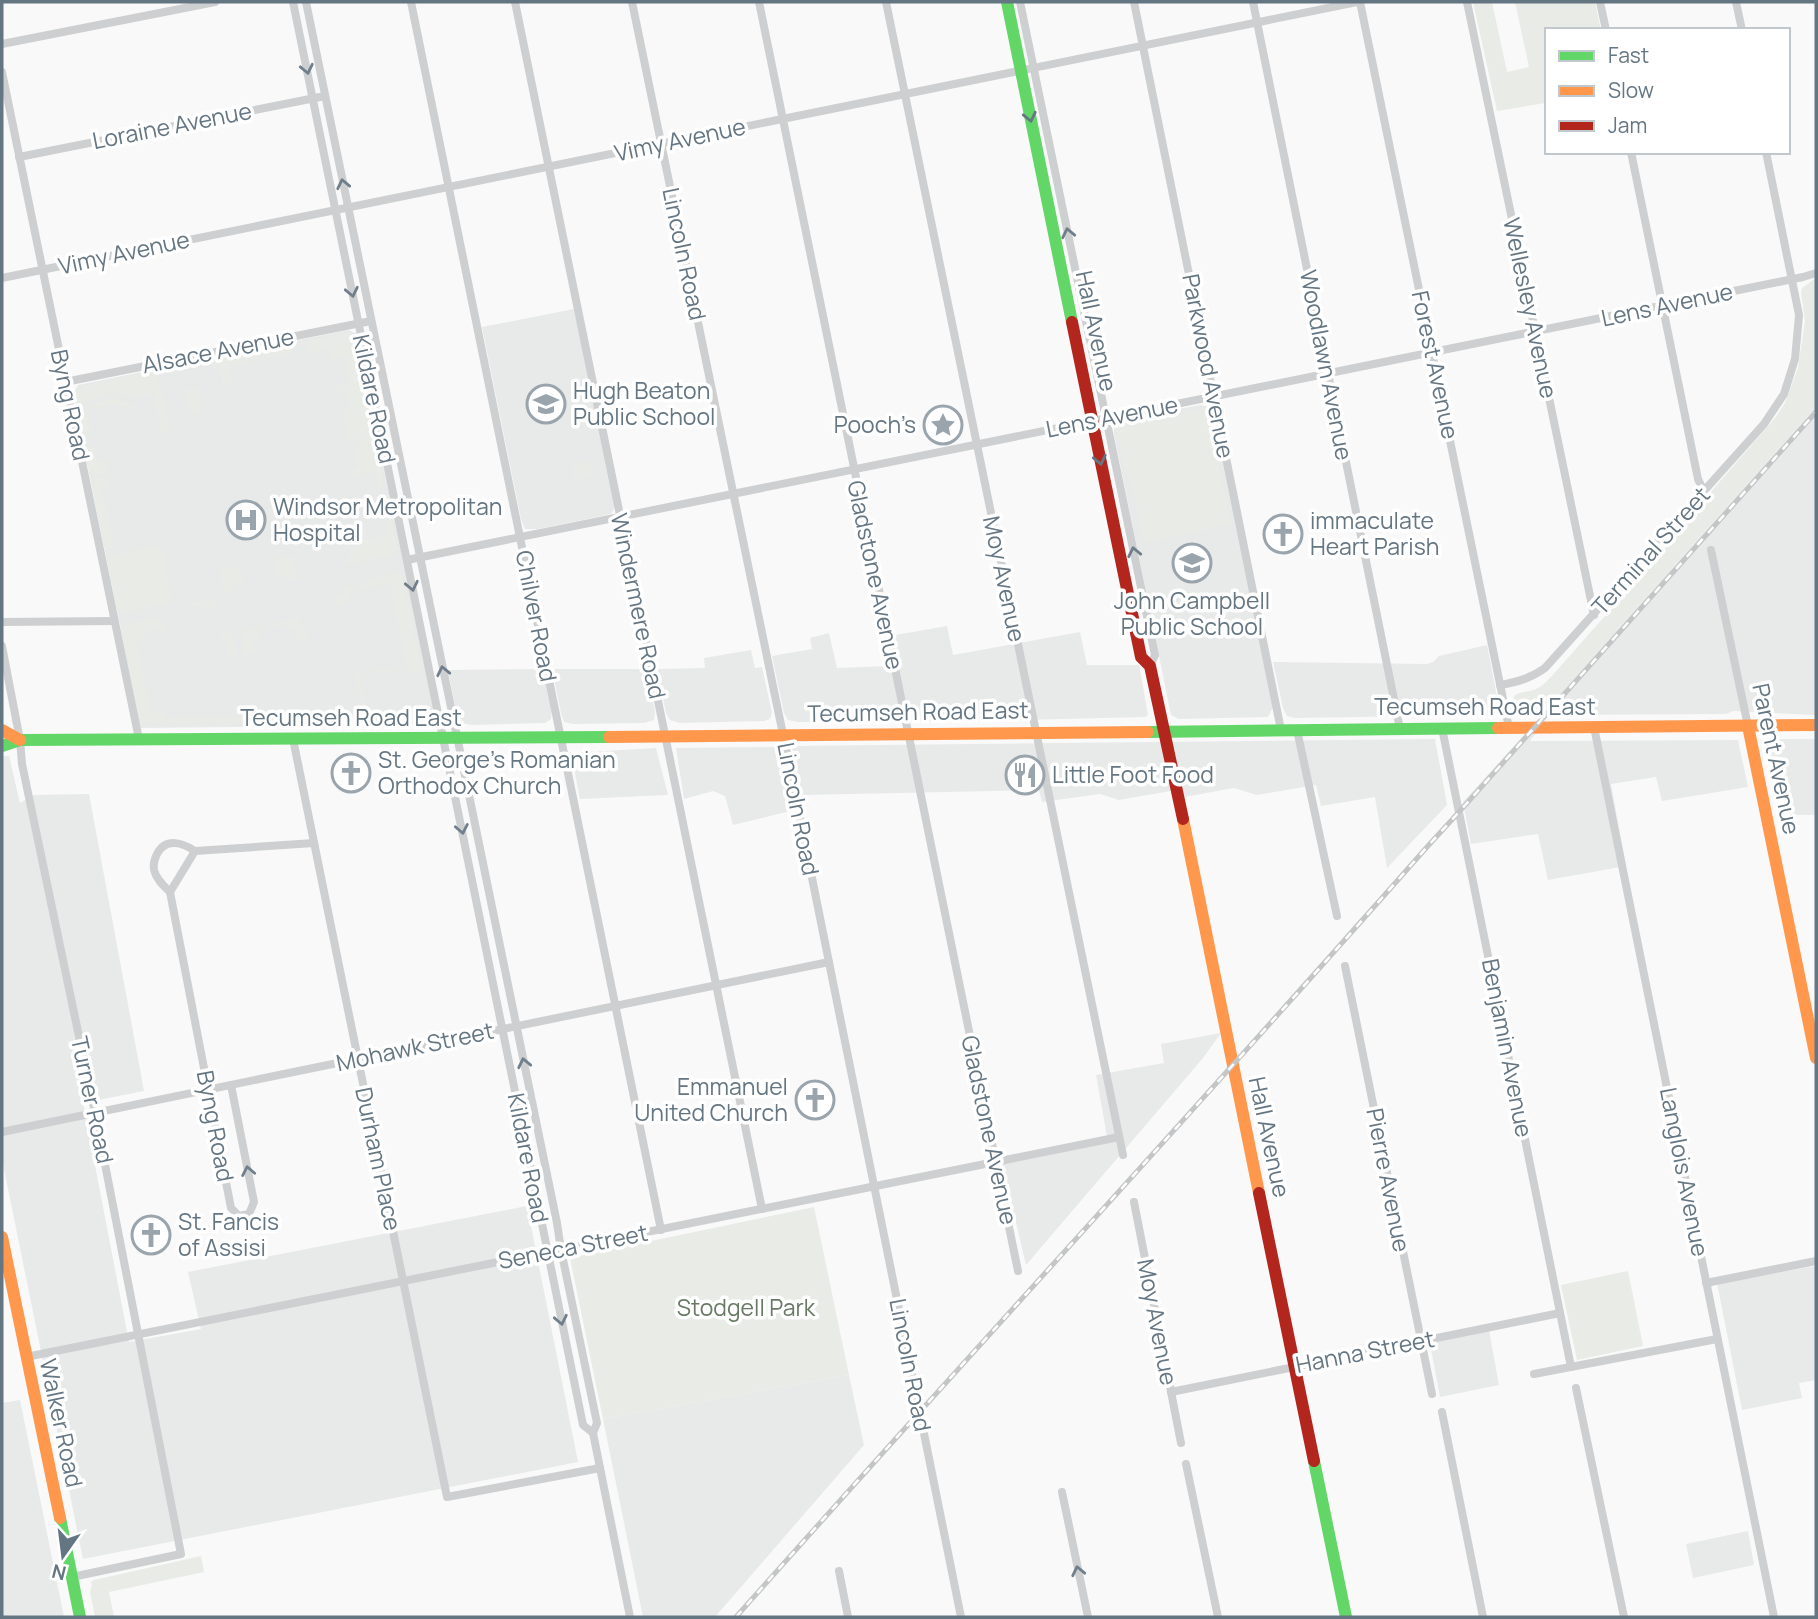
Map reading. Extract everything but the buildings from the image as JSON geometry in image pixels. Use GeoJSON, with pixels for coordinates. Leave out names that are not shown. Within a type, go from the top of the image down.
{"type":"FeatureCollection","features":[{"type":"Feature","properties":{"kind":"main road","name":"Hall Avenue"},"geometry":{"type":"LineString","coordinates":[[1007,2],[1027,69],[1140,657],[1150,666],[1165,731],[1346,1617]]}},
{"type":"Feature","properties":{"kind":"main road","name":"Tecumseh Road East"},"geometry":{"type":"LineString","coordinates":[[2,746],[20,740],[1816,725]]}},
{"type":"Feature","properties":{"kind":"main road","name":"Parent Avenue"},"geometry":{"type":"LineString","coordinates":[[1748,726],[1816,1058]]}},
{"type":"Feature","properties":{"kind":"main road","name":"Tecumseh Road East"},"geometry":{"type":"LineString","coordinates":[[2,730],[20,740]]}},
{"type":"Feature","properties":{"kind":"main road","name":"Walker Road"},"geometry":{"type":"LineString","coordinates":[[2,1237],[80,1617]]}},
{"type":"Feature","properties":{"kind":"street"},"geometry":{"type":"LineString","coordinates":[[2,44],[215,2]]}},
{"type":"Feature","properties":{"kind":"street","name":"Kildare Road"},"geometry":{"type":"LineString","coordinates":[[293,2],[407,560],[494,917],[597,1423],[593,1433],[630,1617]]}},
{"type":"Feature","properties":{"kind":"street","name":"Kildare Road"},"geometry":{"type":"LineString","coordinates":[[306,2],[420,557],[480,920],[583,1425],[593,1433]]}},
{"type":"Feature","properties":{"kind":"street","name":"Chilver Road"},"geometry":{"type":"LineString","coordinates":[[411,2],[661,1230]]}},
{"type":"Feature","properties":{"kind":"street","name":"Windermere Road"},"geometry":{"type":"LineString","coordinates":[[515,2],[762,1209]]}},
{"type":"Feature","properties":{"kind":"street","name":"Lincoln Road"},"geometry":{"type":"LineString","coordinates":[[632,2],[961,1617]]}},
{"type":"Feature","properties":{"kind":"street","name":"Gladstone Avenue"},"geometry":{"type":"LineString","coordinates":[[759,2],[1018,1271]]}},
{"type":"Feature","properties":{"kind":"street","name":"Moy Avenue"},"geometry":{"type":"LineString","coordinates":[[886,2],[1123,1155]]}},
{"type":"Feature","properties":{"kind":"street","name":"Hall Avenue"},"geometry":{"type":"LineString","coordinates":[[1020,2],[1027,69],[1106,418],[1155,655],[1150,666]]}},
{"type":"Feature","properties":{"kind":"street","name":"Parkwood Avenue"},"geometry":{"type":"LineString","coordinates":[[1134,2],[1281,730]]}},
{"type":"Feature","properties":{"kind":"street","name":"Woodlawn Avenue"},"geometry":{"type":"LineString","coordinates":[[1253,2],[1400,729]]}},
{"type":"Feature","properties":{"kind":"street","name":"Vimy Avenue"},"geometry":{"type":"LineString","coordinates":[[2,278],[1359,2]]}},
{"type":"Feature","properties":{"kind":"street","name":"Forest Avenue"},"geometry":{"type":"LineString","coordinates":[[1359,2],[1509,728]]}},
{"type":"Feature","properties":{"kind":"street","name":"Wellesley Avenue"},"geometry":{"type":"LineString","coordinates":[[1467,2],[1594,615]]}},
{"type":"Feature","properties":{"kind":"street"},"geometry":{"type":"LineString","coordinates":[[1600,2],[1606,28]]}},
{"type":"Feature","properties":{"kind":"street"},"geometry":{"type":"LineString","coordinates":[[1736,2],[1742,28]]}},
{"type":"Feature","properties":{"kind":"street","name":"Byng Road"},"geometry":{"type":"LineString","coordinates":[[2,72],[139,739]]}},
{"type":"Feature","properties":{"kind":"street","name":"Loraine Avenue"},"geometry":{"type":"LineString","coordinates":[[19,157],[325,96]]}},
{"type":"Feature","properties":{"kind":"street"},"geometry":{"type":"LineString","coordinates":[[1631,154],[1698,479],[1704,492]]}},
{"type":"Feature","properties":{"kind":"street","name":"Terminal Street"},"geometry":{"type":"LineString","coordinates":[[1500,685],[1533,677],[1545,668],[1769,418],[1784,394],[1795,359],[1799,315],[1766,154]]}},
{"type":"Feature","properties":{"kind":"street","name":"Lens Avenue"},"geometry":{"type":"LineString","coordinates":[[407,560],[1816,273]]}},
{"type":"Feature","properties":{"kind":"street","name":"Alsace Avenue"},"geometry":{"type":"LineString","coordinates":[[65,382],[371,321]]}},
{"type":"Feature","properties":{"kind":"street","name":"Parent Avenue"},"geometry":{"type":"LineString","coordinates":[[1711,550],[1748,726]]}},
{"type":"Feature","properties":{"kind":"street"},"geometry":{"type":"LineString","coordinates":[[2,622],[114,621]]}},
{"type":"Feature","properties":{"kind":"street","name":"Turner Road"},"geometry":{"type":"LineString","coordinates":[[2,646],[22,764],[95,1113],[181,1554],[72,1577]]}},
{"type":"Feature","properties":{"kind":"street","name":"Langlois Avenue"},"geometry":{"type":"LineString","coordinates":[[1594,727],[1774,1617]]}},
{"type":"Feature","properties":{"kind":"street","name":"Benjamin Avenue"},"geometry":{"type":"LineString","coordinates":[[1442,728],[1571,1367]]}},
{"type":"Feature","properties":{"kind":"street"},"geometry":{"type":"LineString","coordinates":[[1297,730],[1337,916]]}},
{"type":"Feature","properties":{"kind":"street","name":"Durham Place"},"geometry":{"type":"LineString","coordinates":[[293,739],[447,1497],[600,1468]]}},
{"type":"Feature","properties":{"kind":"street","name":"Byng Road"},"geometry":{"type":"LineString","coordinates":[[231,1085],[254,1202],[249,1214],[245,1216],[239,1216],[231,1208],[170,892],[159,881],[154,870],[155,859],[160,849],[170,842],[183,843],[195,851],[314,843]]}},
{"type":"Feature","properties":{"kind":"street"},"geometry":{"type":"LineString","coordinates":[[170,892],[195,851]]}},
{"type":"Feature","properties":{"kind":"street"},"geometry":{"type":"LineString","coordinates":[[480,920],[494,917]]}},
{"type":"Feature","properties":{"kind":"street","name":"Mohawk Street"},"geometry":{"type":"LineString","coordinates":[[2,1132],[829,962]]}},
{"type":"Feature","properties":{"kind":"street","name":"Pierre Avenue"},"geometry":{"type":"LineString","coordinates":[[1345,966],[1432,1394]]}},
{"type":"Feature","properties":{"kind":"street","name":"Seneca Street"},"geometry":{"type":"LineString","coordinates":[[26,1357],[1119,1137]]}},
{"type":"Feature","properties":{"kind":"street","name":"Moy Avenue"},"geometry":{"type":"LineString","coordinates":[[1134,1202],[1181,1443]]}},
{"type":"Feature","properties":{"kind":"street"},"geometry":{"type":"LineString","coordinates":[[1706,1283],[1816,1261]]}},
{"type":"Feature","properties":{"kind":"street","name":"Hanna Street"},"geometry":{"type":"LineString","coordinates":[[1171,1392],[1560,1313]]}},
{"type":"Feature","properties":{"kind":"street"},"geometry":{"type":"LineString","coordinates":[[1534,1374],[1717,1339]]}},
{"type":"Feature","properties":{"kind":"street"},"geometry":{"type":"LineString","coordinates":[[1576,1388],[1624,1617]]}},
{"type":"Feature","properties":{"kind":"street"},"geometry":{"type":"LineString","coordinates":[[1442,1412],[1483,1617]]}},
{"type":"Feature","properties":{"kind":"street"},"geometry":{"type":"LineString","coordinates":[[1186,1464],[1218,1617]]}},
{"type":"Feature","properties":{"kind":"street"},"geometry":{"type":"LineString","coordinates":[[1062,1492],[1088,1617]]}},
{"type":"Feature","properties":{"kind":"street"},"geometry":{"type":"LineString","coordinates":[[839,1571],[848,1617]]}},
{"type":"Feature","properties":{"kind":"shaded area","name":"Hugh Beaton Public School"},"geometry":{"type":"Polygon","coordinates":[[[574,309],[615,507],[611,514],[538,529],[525,529],[482,327],[574,309]]]}},
{"type":"Feature","properties":{"kind":"shaded area","name":"Windsor Metropolitan Hospital"},"geometry":{"type":"Polygon","coordinates":[[[348,330],[356,333],[434,721],[426,725],[141,728],[73,394],[78,385],[348,330]]]}},
{"type":"Feature","properties":{"kind":"shaded area","name":"John Campbell Public School"},"geometry":{"type":"Polygon","coordinates":[[[1200,405],[1209,407],[1214,415],[1273,707],[1268,717],[1179,719],[1171,715],[1114,425],[1121,420],[1200,405]]]}},
{"type":"Feature","properties":{"kind":"shaded area"},"geometry":{"type":"Polygon","coordinates":[[[1816,407],[1816,715],[1733,711],[1726,714],[1549,715],[1530,741],[1738,740],[1748,787],[1662,801],[1656,777],[1611,784],[1626,866],[1548,880],[1538,834],[1471,844],[1463,802],[1816,407]]]}},
{"type":"Feature","properties":{"kind":"shaded area"},"geometry":{"type":"Polygon","coordinates":[[[947,626],[953,655],[1080,632],[1087,665],[1139,665],[1148,715],[1019,720],[798,722],[788,720],[784,713],[772,656],[812,649],[810,638],[829,633],[837,668],[888,666],[884,637],[947,626]]]}},
{"type":"Feature","properties":{"kind":"shaded area"},"geometry":{"type":"Polygon","coordinates":[[[1487,645],[1499,707],[1497,713],[1490,715],[1295,718],[1287,716],[1283,708],[1273,662],[1427,664],[1439,656],[1487,645]]]}},
{"type":"Feature","properties":{"kind":"shaded area"},"geometry":{"type":"Polygon","coordinates":[[[751,650],[755,668],[762,667],[772,713],[770,719],[680,723],[670,720],[666,713],[657,669],[705,668],[704,658],[751,650]]]}},
{"type":"Feature","properties":{"kind":"shaded area"},"geometry":{"type":"Polygon","coordinates":[[[543,669],[552,709],[551,719],[545,723],[460,723],[448,670],[543,669]]]}},
{"type":"Feature","properties":{"kind":"shaded area"},"geometry":{"type":"Polygon","coordinates":[[[552,669],[647,669],[654,720],[644,723],[564,722],[552,669]]]}},
{"type":"Feature","properties":{"kind":"shaded area"},"geometry":{"type":"Polygon","coordinates":[[[1435,739],[1447,805],[1387,868],[1375,797],[1321,806],[1316,785],[1257,795],[1234,788],[1184,797],[1182,789],[1119,800],[1100,794],[1042,802],[1039,790],[801,795],[792,746],[1435,739]]]}},
{"type":"Feature","properties":{"kind":"shaded area"},"geometry":{"type":"Polygon","coordinates":[[[1774,739],[1816,739],[1816,815],[1780,815],[1767,749],[1774,739]]]}},
{"type":"Feature","properties":{"kind":"shaded area"},"geometry":{"type":"Polygon","coordinates":[[[775,747],[790,811],[733,825],[725,796],[713,791],[684,799],[676,748],[775,747]]]}},
{"type":"Feature","properties":{"kind":"shaded area"},"geometry":{"type":"Polygon","coordinates":[[[656,748],[668,795],[580,799],[571,753],[656,748]]]}},
{"type":"Feature","properties":{"kind":"shaded area"},"geometry":{"type":"Polygon","coordinates":[[[2,756],[9,756],[20,803],[34,795],[89,794],[144,1091],[83,1103],[129,1342],[201,1329],[188,1272],[527,1206],[578,1462],[83,1559],[2,1159],[2,756]]]}},
{"type":"Feature","properties":{"kind":"shaded area"},"geometry":{"type":"Polygon","coordinates":[[[1221,1033],[1203,1058],[1026,1265],[1002,1163],[1108,1142],[1096,1075],[1164,1063],[1161,1044],[1221,1033]]]}},
{"type":"Feature","properties":{"kind":"shaded area"},"geometry":{"type":"Polygon","coordinates":[[[1816,1266],[1816,1380],[1799,1383],[1802,1398],[1742,1410],[1717,1283],[1816,1266]]]}},
{"type":"Feature","properties":{"kind":"shaded area"},"geometry":{"type":"Polygon","coordinates":[[[1489,1330],[1499,1385],[1440,1397],[1430,1344],[1489,1330]]]}},
{"type":"Feature","properties":{"kind":"shaded area"},"geometry":{"type":"Polygon","coordinates":[[[849,1375],[864,1445],[715,1617],[643,1617],[603,1419],[849,1375]]]}},
{"type":"Feature","properties":{"kind":"shaded area"},"geometry":{"type":"Polygon","coordinates":[[[20,1400],[64,1617],[2,1617],[2,1403],[20,1400]]]}},
{"type":"Feature","properties":{"kind":"shaded area"},"geometry":{"type":"Polygon","coordinates":[[[1748,1531],[1754,1565],[1693,1578],[1686,1544],[1748,1531]]]}},
{"type":"Feature","properties":{"kind":"green space"},"geometry":{"type":"Polygon","coordinates":[[[1473,2],[1492,2],[1507,72],[1529,67],[1515,2],[1595,2],[1601,28],[1545,28],[1545,103],[1497,111],[1473,2]]]}},
{"type":"Feature","properties":{"kind":"green space"},"geometry":{"type":"Polygon","coordinates":[[[1816,278],[1816,407],[1544,709],[1544,713],[1515,710],[1515,695],[1538,688],[1550,678],[1698,511],[1696,509],[1775,418],[1785,403],[1798,368],[1805,321],[1802,288],[1816,278]]]}},
{"type":"Feature","properties":{"kind":"green space"},"geometry":{"type":"Polygon","coordinates":[[[348,332],[353,335],[384,484],[378,487],[375,471],[349,477],[348,471],[358,469],[354,450],[359,449],[357,438],[348,440],[342,411],[350,409],[347,390],[338,392],[337,385],[350,383],[345,357],[331,360],[329,350],[308,354],[305,344],[307,341],[348,332]]]}},
{"type":"Feature","properties":{"kind":"green space"},"geometry":{"type":"Polygon","coordinates":[[[290,344],[294,349],[293,353],[268,358],[263,351],[263,350],[290,344]]]}},
{"type":"Feature","properties":{"kind":"green space"},"geometry":{"type":"Polygon","coordinates":[[[255,352],[258,361],[229,366],[232,383],[222,385],[220,364],[214,365],[213,361],[255,352]]]}},
{"type":"Feature","properties":{"kind":"green space"},"geometry":{"type":"Polygon","coordinates":[[[152,372],[158,376],[170,432],[154,436],[154,433],[161,431],[154,394],[136,397],[107,393],[80,405],[76,400],[76,392],[82,386],[152,372]]]}},
{"type":"Feature","properties":{"kind":"green space"},"geometry":{"type":"Polygon","coordinates":[[[198,388],[203,413],[193,415],[193,425],[186,389],[198,388]]]}},
{"type":"Feature","properties":{"kind":"green space"},"geometry":{"type":"Polygon","coordinates":[[[111,398],[127,402],[135,408],[128,410],[114,405],[87,410],[92,436],[82,432],[79,426],[80,414],[102,400],[111,398]]]}},
{"type":"Feature","properties":{"kind":"green space"},"geometry":{"type":"Polygon","coordinates":[[[1205,409],[1231,524],[1144,543],[1133,488],[1126,474],[1116,430],[1205,409]]]}},
{"type":"Feature","properties":{"kind":"green space"},"geometry":{"type":"Polygon","coordinates":[[[89,446],[94,446],[97,462],[105,461],[107,472],[95,475],[89,471],[85,452],[89,446]]]}},
{"type":"Feature","properties":{"kind":"green space"},"geometry":{"type":"Polygon","coordinates":[[[589,461],[593,475],[578,481],[574,478],[575,464],[589,461]]]}},
{"type":"Feature","properties":{"kind":"green space"},"geometry":{"type":"Polygon","coordinates":[[[108,476],[110,487],[102,489],[115,549],[104,546],[92,486],[96,479],[108,476]]]}},
{"type":"Feature","properties":{"kind":"green space"},"geometry":{"type":"Polygon","coordinates":[[[380,495],[387,495],[397,548],[394,554],[348,565],[346,558],[351,557],[350,549],[360,547],[359,541],[388,533],[380,495]]]}},
{"type":"Feature","properties":{"kind":"green space"},"geometry":{"type":"Polygon","coordinates":[[[155,546],[163,551],[171,597],[169,603],[125,612],[117,610],[107,560],[112,555],[155,546]]]}},
{"type":"Feature","properties":{"kind":"green space"},"geometry":{"type":"Polygon","coordinates":[[[292,556],[297,578],[289,580],[288,575],[278,577],[274,559],[292,556]]]}},
{"type":"Feature","properties":{"kind":"green space"},"geometry":{"type":"Polygon","coordinates":[[[239,566],[243,584],[233,586],[234,591],[224,593],[220,570],[239,566]]]}},
{"type":"Feature","properties":{"kind":"green space"},"geometry":{"type":"Polygon","coordinates":[[[397,573],[403,577],[422,671],[359,673],[368,722],[140,723],[121,630],[128,624],[158,618],[163,622],[165,635],[161,636],[159,629],[144,633],[145,640],[136,642],[151,712],[164,710],[165,718],[353,716],[352,708],[362,707],[355,671],[407,669],[390,583],[356,589],[367,579],[397,573]]]}},
{"type":"Feature","properties":{"kind":"green space"},"geometry":{"type":"Polygon","coordinates":[[[349,587],[354,590],[350,591],[351,598],[345,599],[346,606],[334,606],[334,599],[349,587]]]}},
{"type":"Feature","properties":{"kind":"green space"},"geometry":{"type":"Polygon","coordinates":[[[214,595],[216,607],[204,609],[183,604],[211,599],[214,595]]]}},
{"type":"Feature","properties":{"kind":"green space"},"geometry":{"type":"Polygon","coordinates":[[[297,619],[304,625],[307,640],[298,643],[296,630],[289,631],[287,624],[274,627],[274,624],[297,619]]]}},
{"type":"Feature","properties":{"kind":"green space"},"geometry":{"type":"Polygon","coordinates":[[[266,626],[259,630],[260,637],[252,639],[254,652],[244,654],[242,631],[266,626]]]}},
{"type":"Feature","properties":{"kind":"green space"},"geometry":{"type":"Polygon","coordinates":[[[218,631],[232,633],[237,656],[229,657],[225,641],[218,631]]]}},
{"type":"Feature","properties":{"kind":"green space","name":"Stodgell Park"},"geometry":{"type":"Polygon","coordinates":[[[814,1207],[849,1375],[603,1419],[570,1258],[814,1207]]]}},
{"type":"Feature","properties":{"kind":"green space"},"geometry":{"type":"Polygon","coordinates":[[[1628,1271],[1643,1346],[1577,1360],[1561,1285],[1628,1271]]]}},
{"type":"Feature","properties":{"kind":"green space"},"geometry":{"type":"Polygon","coordinates":[[[201,1556],[204,1572],[109,1592],[114,1617],[95,1617],[90,1592],[91,1582],[94,1580],[201,1556]]]}},
{"type":"Feature","properties":{"kind":"railway"},"geometry":{"type":"LineString","coordinates":[[736,1617],[1816,412]]}},
{"type":"Feature","properties":{"kind":"traffic: fast"},"geometry":{"type":"LineString","coordinates":[[1007,2],[1072,322]]}},
{"type":"Feature","properties":{"kind":"traffic: fast"},"geometry":{"type":"LineString","coordinates":[[1148,732],[1498,728]]}},
{"type":"Feature","properties":{"kind":"traffic: fast"},"geometry":{"type":"LineString","coordinates":[[2,746],[20,740],[609,737]]}},
{"type":"Feature","properties":{"kind":"traffic: fast"},"geometry":{"type":"LineString","coordinates":[[1314,1461],[1346,1617]]}},
{"type":"Feature","properties":{"kind":"traffic: fast"},"geometry":{"type":"LineString","coordinates":[[60,1518],[80,1617]]}},
{"type":"Feature","properties":{"kind":"traffic: slow"},"geometry":{"type":"LineString","coordinates":[[1498,728],[1816,725]]}},
{"type":"Feature","properties":{"kind":"traffic: slow"},"geometry":{"type":"LineString","coordinates":[[1748,726],[1816,1058]]}},
{"type":"Feature","properties":{"kind":"traffic: slow"},"geometry":{"type":"LineString","coordinates":[[2,730],[20,740]]}},
{"type":"Feature","properties":{"kind":"traffic: slow"},"geometry":{"type":"LineString","coordinates":[[609,737],[1148,732]]}},
{"type":"Feature","properties":{"kind":"traffic: slow"},"geometry":{"type":"LineString","coordinates":[[1183,819],[1259,1193]]}},
{"type":"Feature","properties":{"kind":"traffic: slow"},"geometry":{"type":"LineString","coordinates":[[2,1237],[60,1518]]}},
{"type":"Feature","properties":{"kind":"traffic: jam"},"geometry":{"type":"LineString","coordinates":[[1072,322],[1141,657],[1150,666],[1183,819]]}},
{"type":"Feature","properties":{"kind":"traffic: jam"},"geometry":{"type":"LineString","coordinates":[[1259,1193],[1314,1461]]}},
{"type":"Feature","properties":{"kind":"place","name":"Hugh Beaton Public School"},"geometry":{"type":"Point","coordinates":[546,404]}},
{"type":"Feature","properties":{"kind":"place","name":"Pooch’s"},"geometry":{"type":"Point","coordinates":[943,425]}},
{"type":"Feature","properties":{"kind":"place","name":"Windsor Metropolitan Hospital"},"geometry":{"type":"Point","coordinates":[246,520]}},
{"type":"Feature","properties":{"kind":"place","name":"immaculate Heart Parish"},"geometry":{"type":"Point","coordinates":[1283,534]}},
{"type":"Feature","properties":{"kind":"place","name":"John Campbell Public School"},"geometry":{"type":"Point","coordinates":[1192,563]}},
{"type":"Feature","properties":{"kind":"place","name":"St. George's Romanian Orthodox Church"},"geometry":{"type":"Point","coordinates":[351,773]}},
{"type":"Feature","properties":{"kind":"place","name":"Little Foot Food"},"geometry":{"type":"Point","coordinates":[1025,775]}},
{"type":"Feature","properties":{"kind":"place","name":"Emmanuel United Church"},"geometry":{"type":"Point","coordinates":[815,1100]}},
{"type":"Feature","properties":{"kind":"place","name":"St. Fancis of Assisi"},"geometry":{"type":"Point","coordinates":[151,1235]}}]}
